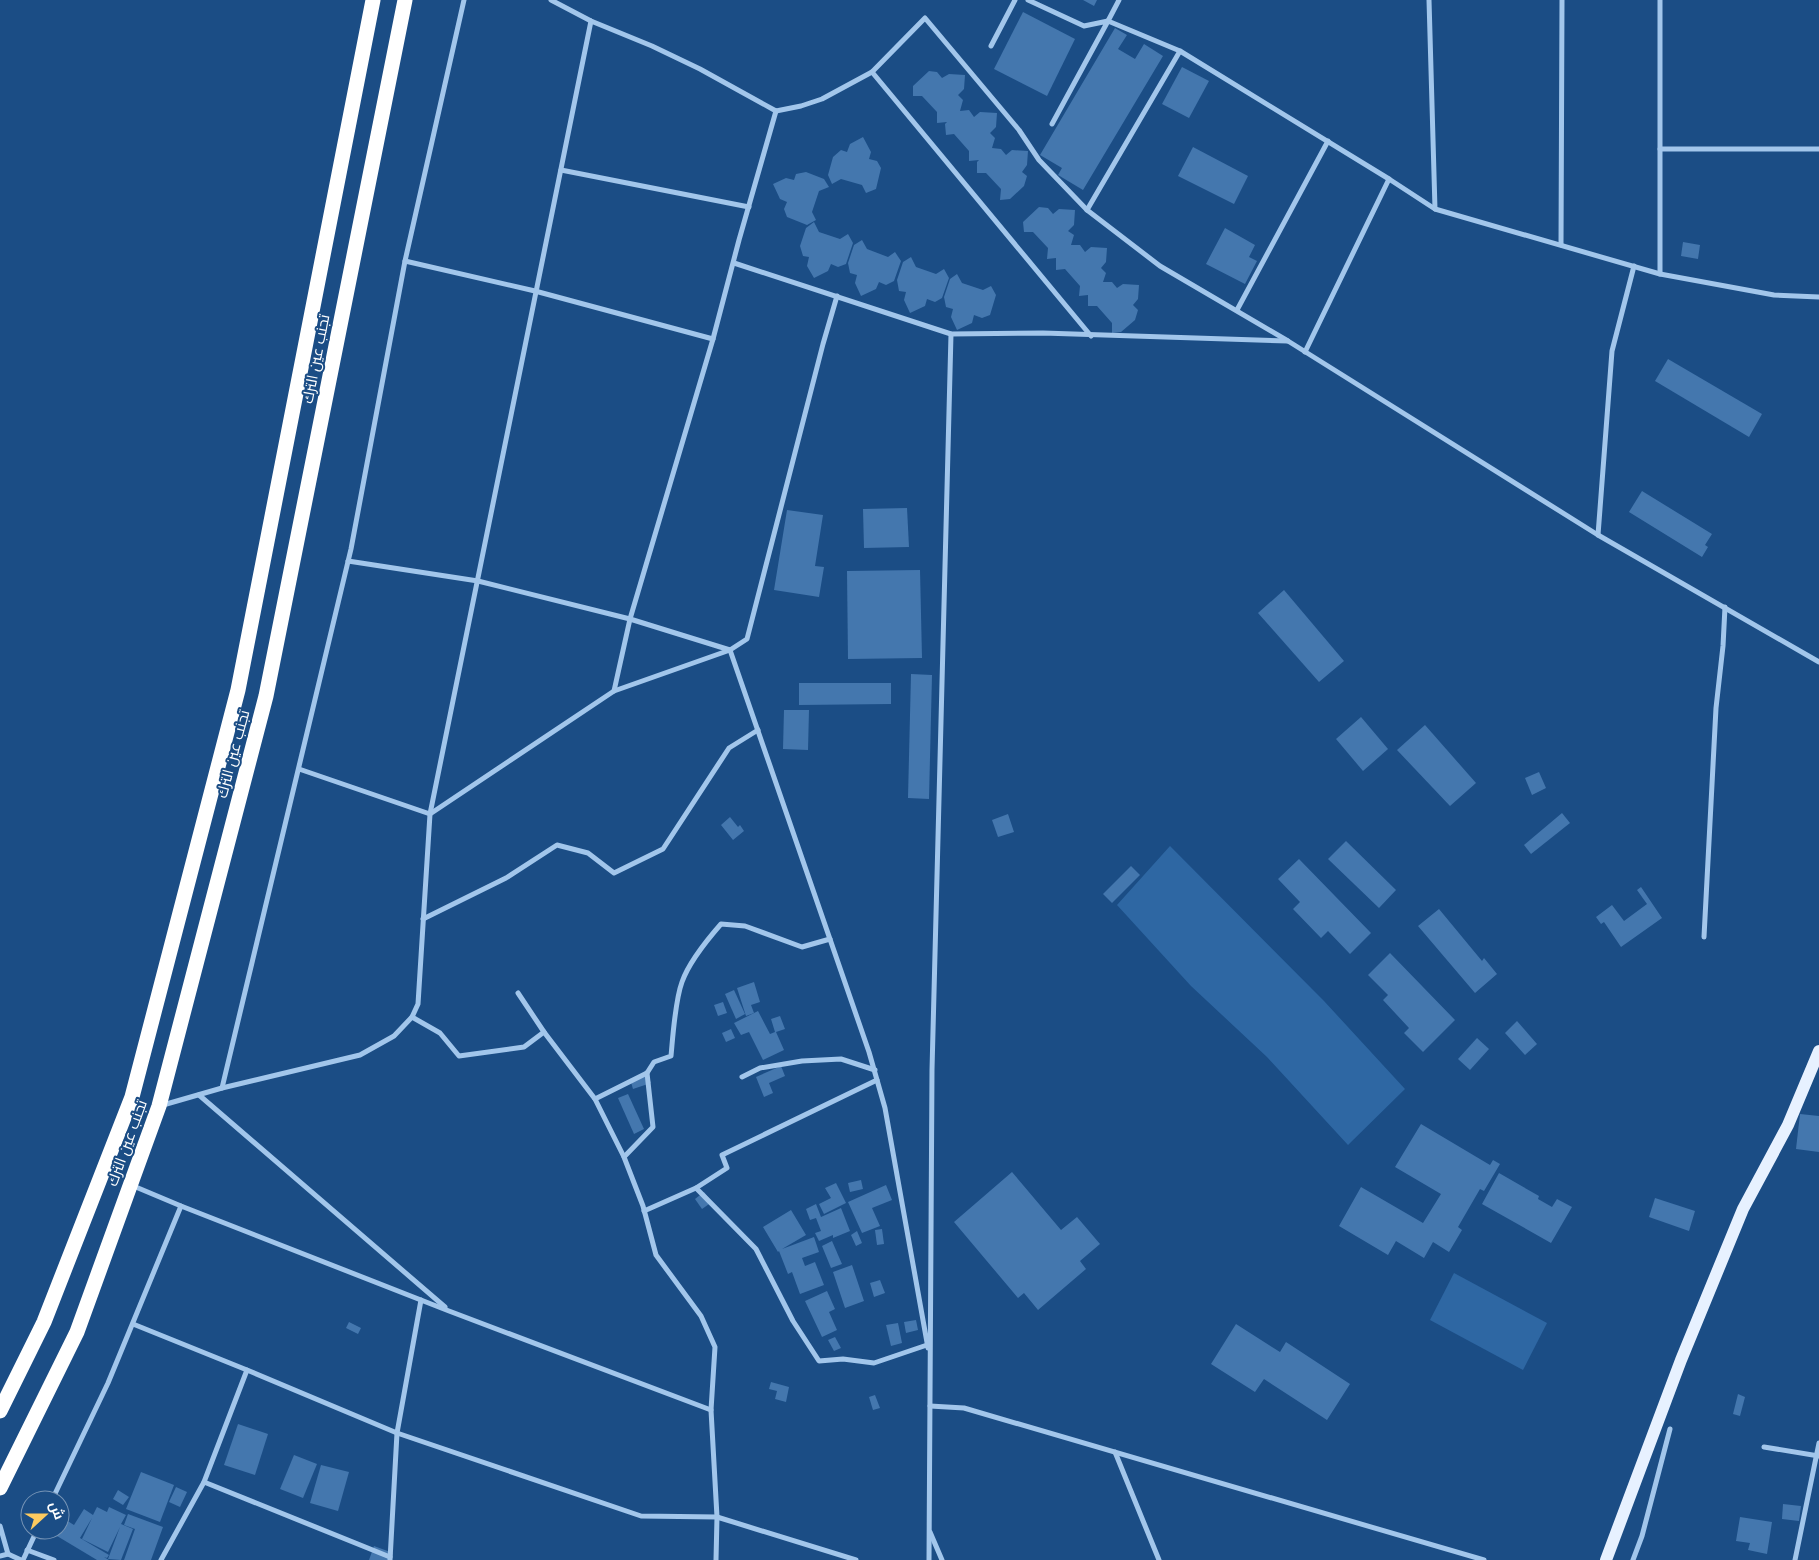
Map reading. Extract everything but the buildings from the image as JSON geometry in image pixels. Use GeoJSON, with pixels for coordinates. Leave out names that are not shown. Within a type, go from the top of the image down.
{"type":"FeatureCollection","features":[{"type":"Feature","properties":{"kind":"highway","name":"تجنب عين الترك"},"geometry":{"type":"LineString","coordinates":[[0,1411],[44,1322],[132,1097],[238,690],[373,0]]}},
{"type":"Feature","properties":{"kind":"highway","name":"تجنب عين الترك"},"geometry":{"type":"LineString","coordinates":[[0,1488],[77,1332],[160,1106],[266,696],[405,0]]}},
{"type":"Feature","properties":{"kind":"main road"},"geometry":{"type":"LineString","coordinates":[[1606,1560],[1681,1360],[1743,1209],[1788,1125],[1819,1051]]}},
{"type":"Feature","properties":{"kind":"street"},"geometry":{"type":"LineString","coordinates":[[222,1088],[348,562],[405,261],[464,0]]}},
{"type":"Feature","properties":{"kind":"street"},"geometry":{"type":"LineString","coordinates":[[551,0],[591,21],[652,46],[700,69],[776,111],[822,99],[872,72],[926,18],[1018,130],[1039,160],[1087,210],[1160,266],[1288,341],[1598,535],[1819,662]]}},
{"type":"Feature","properties":{"kind":"street"},"geometry":{"type":"LineString","coordinates":[[991,46],[1015,0]]}},
{"type":"Feature","properties":{"kind":"street"},"geometry":{"type":"LineString","coordinates":[[1028,0],[1084,26],[1108,21],[1180,51],[1435,209],[1660,274],[1774,295],[1819,297]]}},
{"type":"Feature","properties":{"kind":"street"},"geometry":{"type":"LineString","coordinates":[[1052,124],[1119,0]]}},
{"type":"Feature","properties":{"kind":"street"},"geometry":{"type":"LineString","coordinates":[[1429,0],[1435,209]]}},
{"type":"Feature","properties":{"kind":"street"},"geometry":{"type":"LineString","coordinates":[[1561,245],[1562,0]]}},
{"type":"Feature","properties":{"kind":"street"},"geometry":{"type":"LineString","coordinates":[[1660,0],[1660,274]]}},
{"type":"Feature","properties":{"kind":"street"},"geometry":{"type":"LineString","coordinates":[[160,1106],[222,1088],[360,1054],[394,1036],[412,1016],[418,1004],[430,814],[591,21]]}},
{"type":"Feature","properties":{"kind":"street"},"geometry":{"type":"LineString","coordinates":[[1087,210],[1180,51]]}},
{"type":"Feature","properties":{"kind":"street"},"geometry":{"type":"LineString","coordinates":[[872,72],[1091,336]]}},
{"type":"Feature","properties":{"kind":"street"},"geometry":{"type":"LineString","coordinates":[[614,691],[630,619],[714,339],[776,111]]}},
{"type":"Feature","properties":{"kind":"street"},"geometry":{"type":"LineString","coordinates":[[1236,310],[1328,141]]}},
{"type":"Feature","properties":{"kind":"street"},"geometry":{"type":"LineString","coordinates":[[1660,149],[1819,149]]}},
{"type":"Feature","properties":{"kind":"street"},"geometry":{"type":"LineString","coordinates":[[561,170],[749,207]]}},
{"type":"Feature","properties":{"kind":"street"},"geometry":{"type":"LineString","coordinates":[[1305,352],[1389,179]]}},
{"type":"Feature","properties":{"kind":"street"},"geometry":{"type":"LineString","coordinates":[[405,261],[535,291],[714,339]]}},
{"type":"Feature","properties":{"kind":"street"},"geometry":{"type":"LineString","coordinates":[[734,263],[950,334],[1043,333],[1288,341]]}},
{"type":"Feature","properties":{"kind":"street"},"geometry":{"type":"LineString","coordinates":[[1598,535],[1612,351],[1634,266]]}},
{"type":"Feature","properties":{"kind":"street"},"geometry":{"type":"LineString","coordinates":[[430,814],[614,691],[730,650],[747,638],[820,354],[837,296]]}},
{"type":"Feature","properties":{"kind":"street"},"geometry":{"type":"LineString","coordinates":[[929,1560],[932,1070],[950,334]]}},
{"type":"Feature","properties":{"kind":"street"},"geometry":{"type":"LineString","coordinates":[[348,562],[478,581],[630,619],[730,650]]}},
{"type":"Feature","properties":{"kind":"street"},"geometry":{"type":"LineString","coordinates":[[1704,937],[1716,708],[1725,607]]}},
{"type":"Feature","properties":{"kind":"street"},"geometry":{"type":"LineString","coordinates":[[730,650],[875,1070],[886,1108],[930,1363]]}},
{"type":"Feature","properties":{"kind":"street"},"geometry":{"type":"LineString","coordinates":[[423,919],[506,878],[557,845],[588,853],[614,873],[663,849],[729,748],[758,730]]}},
{"type":"Feature","properties":{"kind":"street"},"geometry":{"type":"LineString","coordinates":[[299,769],[430,814]]}},
{"type":"Feature","properties":{"kind":"street"},"geometry":{"type":"LineString","coordinates":[[595,1099],[647,1073],[654,1062],[671,1056],[682,982],[707,940],[721,924],[744,926],[802,947],[830,939]]}},
{"type":"Feature","properties":{"kind":"street"},"geometry":{"type":"LineString","coordinates":[[518,993],[544,1032],[595,1099],[624,1157],[644,1211],[656,1255],[701,1316],[715,1348],[711,1410],[717,1517],[716,1560]]}},
{"type":"Feature","properties":{"kind":"street"},"geometry":{"type":"LineString","coordinates":[[412,1016],[440,1032],[459,1056],[524,1047],[544,1032]]}},
{"type":"Feature","properties":{"kind":"street"},"geometry":{"type":"LineString","coordinates":[[742,1077],[760,1068],[802,1061],[841,1059],[875,1070]]}},
{"type":"Feature","properties":{"kind":"street"},"geometry":{"type":"LineString","coordinates":[[624,1157],[653,1126],[647,1073]]}},
{"type":"Feature","properties":{"kind":"street"},"geometry":{"type":"LineString","coordinates":[[644,1211],[696,1188],[727,1168],[722,1155],[877,1080]]}},
{"type":"Feature","properties":{"kind":"street"},"geometry":{"type":"LineString","coordinates":[[199,1095],[449,1311]]}},
{"type":"Feature","properties":{"kind":"street"},"geometry":{"type":"LineString","coordinates":[[131,1184],[180,1206],[449,1311],[711,1410]]}},
{"type":"Feature","properties":{"kind":"street"},"geometry":{"type":"LineString","coordinates":[[696,1188],[756,1249],[793,1321],[819,1361],[843,1359],[874,1363],[927,1345]]}},
{"type":"Feature","properties":{"kind":"street"},"geometry":{"type":"LineString","coordinates":[[57,1490],[82,1440],[134,1324],[180,1206]]}},
{"type":"Feature","properties":{"kind":"street"},"geometry":{"type":"LineString","coordinates":[[204,1482],[390,1559],[397,1434],[421,1300]]}},
{"type":"Feature","properties":{"kind":"street"},"geometry":{"type":"LineString","coordinates":[[134,1324],[397,1434],[641,1516],[717,1517],[856,1560]]}},
{"type":"Feature","properties":{"kind":"street"},"geometry":{"type":"LineString","coordinates":[[161,1560],[204,1482],[247,1370]]}},
{"type":"Feature","properties":{"kind":"street"},"geometry":{"type":"LineString","coordinates":[[930,1406],[964,1408],[1484,1560]]}},
{"type":"Feature","properties":{"kind":"street"},"geometry":{"type":"LineString","coordinates":[[1633,1560],[1642,1536],[1670,1429]]}},
{"type":"Feature","properties":{"kind":"street"},"geometry":{"type":"LineString","coordinates":[[1795,1560],[1819,1443]]}},
{"type":"Feature","properties":{"kind":"street"},"geometry":{"type":"LineString","coordinates":[[1764,1447],[1818,1455]]}},
{"type":"Feature","properties":{"kind":"street"},"geometry":{"type":"LineString","coordinates":[[1115,1452],[1159,1560]]}},
{"type":"Feature","properties":{"kind":"street"},"geometry":{"type":"LineString","coordinates":[[0,1526],[8,1554]]}},
{"type":"Feature","properties":{"kind":"street"},"geometry":{"type":"LineString","coordinates":[[929,1530],[942,1560]]}},
{"type":"Feature","properties":{"kind":"street"},"geometry":{"type":"LineString","coordinates":[[0,1556],[8,1554],[22,1560],[32,1540]]}},
{"type":"Feature","properties":{"kind":"street"},"geometry":{"type":"LineString","coordinates":[[27,1550],[54,1560]]}},
{"type":"Feature","properties":{"kind":"shaded area"},"geometry":{"type":"Polygon","coordinates":[[[1170,846],[1324,1001],[1405,1089],[1348,1145],[1267,1057],[1191,986],[1117,905],[1170,846]]]}},
{"type":"Feature","properties":{"kind":"shaded area"},"geometry":{"type":"Polygon","coordinates":[[[1454,1273],[1547,1323],[1523,1370],[1430,1320],[1454,1273]]]}}]}
